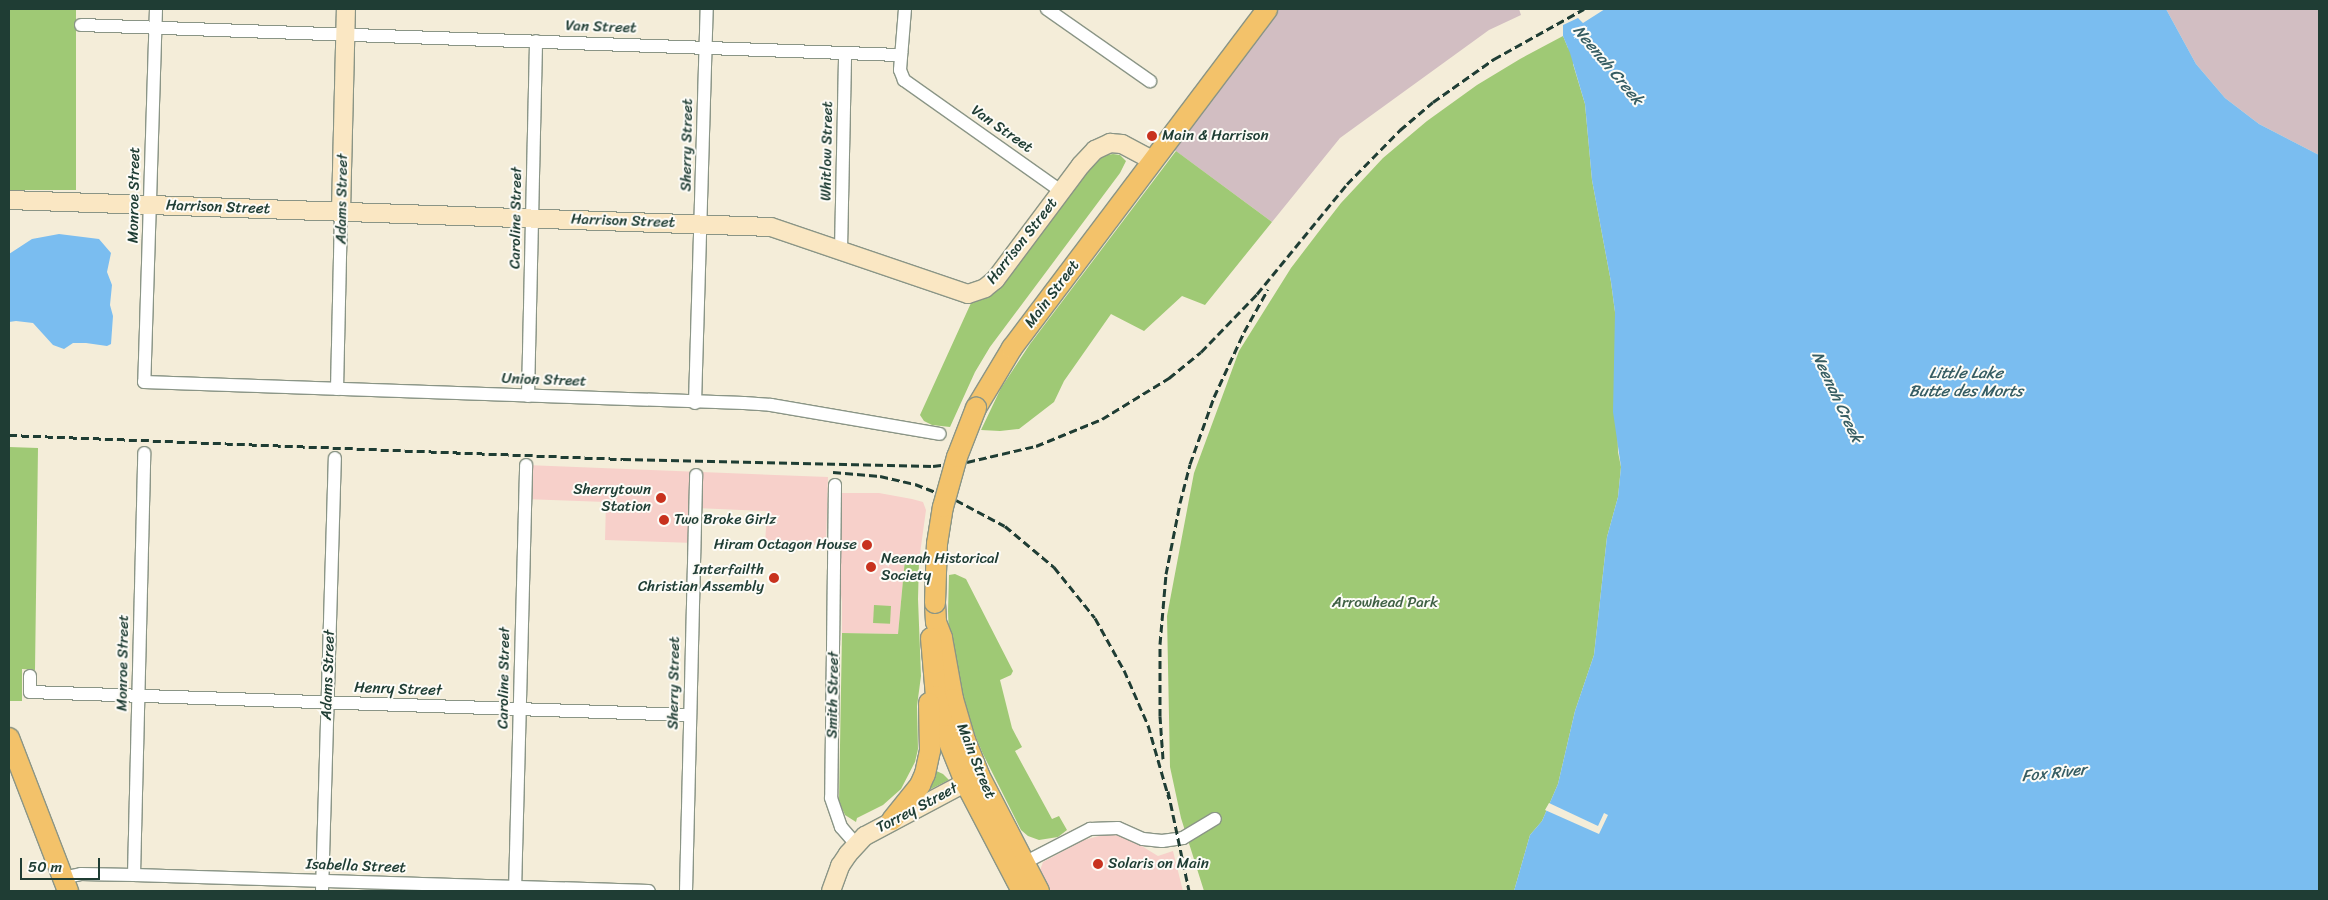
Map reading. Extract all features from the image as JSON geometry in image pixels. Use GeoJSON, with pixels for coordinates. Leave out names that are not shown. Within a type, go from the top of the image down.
{"type":"FeatureCollection","features":[{"type":"Feature","properties":{"kind":"main road","name":"Main Street"},"geometry":{"type":"LineString","coordinates":[[1039,891],[1017,866],[972,779],[946,735],[933,678],[931,638],[935,612],[937,544],[943,507],[957,457],[976,408],[1012,348],[1267,9]]}},
{"type":"Feature","properties":{"kind":"main road","name":"Main Street"},"geometry":{"type":"LineString","coordinates":[[935,612],[972,779]]}},
{"type":"Feature","properties":{"kind":"main road"},"geometry":{"type":"LineString","coordinates":[[892,820],[920,785],[927,766],[930,750],[929,700],[933,678]]}},
{"type":"Feature","properties":{"kind":"main road"},"geometry":{"type":"LineString","coordinates":[[9,738],[65,885]]}},
{"type":"Feature","properties":{"kind":"main road","name":"Main Street"},"geometry":{"type":"LineString","coordinates":[[1017,866],[1022,891]]}},
{"type":"Feature","properties":{"kind":"street","name":"Monroe Street"},"geometry":{"type":"LineString","coordinates":[[144,382],[156,9]]}},
{"type":"Feature","properties":{"kind":"street","name":"Adams Street"},"geometry":{"type":"LineString","coordinates":[[338,389],[346,9]]}},
{"type":"Feature","properties":{"kind":"street","name":"Sherry Street"},"geometry":{"type":"LineString","coordinates":[[695,403],[702,224],[707,9]]}},
{"type":"Feature","properties":{"kind":"street"},"geometry":{"type":"LineString","coordinates":[[901,55],[905,9]]}},
{"type":"Feature","properties":{"kind":"street"},"geometry":{"type":"LineString","coordinates":[[1047,9],[1150,81]]}},
{"type":"Feature","properties":{"kind":"street","name":"Van Street"},"geometry":{"type":"LineString","coordinates":[[81,25],[901,55],[900,70],[904,80],[1061,191]]}},
{"type":"Feature","properties":{"kind":"street","name":"Caroline Street"},"geometry":{"type":"LineString","coordinates":[[528,396],[536,41]]}},
{"type":"Feature","properties":{"kind":"street","name":"Whitlow Street"},"geometry":{"type":"LineString","coordinates":[[841,250],[846,53]]}},
{"type":"Feature","properties":{"kind":"street","name":"Harrison Street"},"geometry":{"type":"LineString","coordinates":[[9,200],[771,227],[961,293],[976,293],[995,280],[1089,155],[1102,145],[1122,144],[1152,160]]}},
{"type":"Feature","properties":{"kind":"street","name":"Union Street"},"geometry":{"type":"LineString","coordinates":[[144,382],[771,405],[940,434]]}},
{"type":"Feature","properties":{"kind":"street","name":"Monroe Street"},"geometry":{"type":"LineString","coordinates":[[134,875],[144,452]]}},
{"type":"Feature","properties":{"kind":"street","name":"Adams Street"},"geometry":{"type":"LineString","coordinates":[[323,886],[335,458]]}},
{"type":"Feature","properties":{"kind":"street","name":"Caroline Street"},"geometry":{"type":"LineString","coordinates":[[515,889],[526,466]]}},
{"type":"Feature","properties":{"kind":"street","name":"Sherry Street"},"geometry":{"type":"LineString","coordinates":[[686,891],[696,475]]}},
{"type":"Feature","properties":{"kind":"street","name":"Smith Street"},"geometry":{"type":"LineString","coordinates":[[835,484],[831,798],[841,827],[856,844]]}},
{"type":"Feature","properties":{"kind":"street","name":"Henry Street"},"geometry":{"type":"LineString","coordinates":[[30,676],[30,692],[690,715]]}},
{"type":"Feature","properties":{"kind":"street","name":"Torrey Street"},"geometry":{"type":"LineString","coordinates":[[856,844],[865,836],[892,820],[972,779]]}},
{"type":"Feature","properties":{"kind":"street"},"geometry":{"type":"LineString","coordinates":[[1017,866],[1090,829],[1118,828],[1143,839],[1162,842],[1183,838],[1215,819]]}},
{"type":"Feature","properties":{"kind":"street"},"geometry":{"type":"LineString","coordinates":[[831,891],[840,866],[856,844]]}},
{"type":"Feature","properties":{"kind":"street","name":"Isabella Street"},"geometry":{"type":"LineString","coordinates":[[65,885],[81,874],[134,875],[323,886],[648,891]]}},
{"type":"Feature","properties":{"kind":"shaded area"},"geometry":{"type":"Polygon","coordinates":[[[1267,9],[1519,9],[1521,15],[1489,30],[1340,138],[1272,222],[1165,143],[1267,9]]]}},
{"type":"Feature","properties":{"kind":"shaded area"},"geometry":{"type":"Polygon","coordinates":[[[2166,9],[2319,9],[2319,155],[2259,124],[2225,98],[2196,64],[2166,9]]]}},
{"type":"Feature","properties":{"kind":"shaded area"},"geometry":{"type":"Polygon","coordinates":[[[526,465],[828,477],[826,545],[765,544],[767,511],[695,508],[694,543],[605,540],[606,502],[524,499],[526,465]]]}},
{"type":"Feature","properties":{"kind":"shaded area","name":"Neenah Historical Society"},"geometry":{"type":"Polygon","coordinates":[[[841,493],[879,493],[923,502],[926,510],[919,561],[905,559],[898,634],[842,633],[842,602],[838,573],[841,493]]]}},
{"type":"Feature","properties":{"kind":"shaded area"},"geometry":{"type":"Polygon","coordinates":[[[1107,834],[1127,837],[1158,856],[1173,851],[1183,891],[1045,891],[1039,873],[1043,862],[1084,840],[1107,834]]]}},
{"type":"Feature","properties":{"kind":"green space"},"geometry":{"type":"Polygon","coordinates":[[[9,9],[76,9],[76,190],[9,190],[9,9]]]}},
{"type":"Feature","properties":{"kind":"green space","name":"Arrowhead Park"},"geometry":{"type":"Polygon","coordinates":[[[1643,9],[1573,64],[1585,104],[1592,180],[1615,312],[1618,452],[1621,467],[1618,497],[1607,537],[1594,655],[1575,711],[1558,784],[1542,821],[1530,835],[1514,891],[1204,891],[1181,818],[1170,767],[1167,616],[1194,473],[1239,351],[1291,268],[1341,203],[1383,158],[1427,121],[1477,85],[1520,59],[1563,36],[1568,48],[1643,9]]]}},
{"type":"Feature","properties":{"kind":"green space"},"geometry":{"type":"Polygon","coordinates":[[[1176,151],[1272,222],[1205,305],[1182,296],[1144,331],[1111,314],[1064,381],[1054,402],[1019,429],[981,430],[1001,388],[1030,344],[1176,151]]]}},
{"type":"Feature","properties":{"kind":"green space"},"geometry":{"type":"Polygon","coordinates":[[[1120,155],[1126,161],[1120,173],[990,347],[975,372],[950,427],[932,425],[924,421],[920,415],[971,303],[985,297],[1096,160],[1101,156],[1120,155]]]}},
{"type":"Feature","properties":{"kind":"green space"},"geometry":{"type":"Polygon","coordinates":[[[9,447],[38,448],[35,670],[22,669],[22,701],[10,701],[9,697],[9,447]]]}},
{"type":"Feature","properties":{"kind":"green space"},"geometry":{"type":"Polygon","coordinates":[[[905,559],[919,561],[918,599],[921,676],[917,706],[918,749],[915,762],[901,789],[883,805],[857,818],[856,822],[845,815],[839,802],[842,633],[898,634],[905,559]]]}},
{"type":"Feature","properties":{"kind":"green space"},"geometry":{"type":"Polygon","coordinates":[[[955,574],[966,579],[1013,671],[1011,675],[1000,680],[1012,728],[1022,747],[1015,751],[1052,819],[1059,816],[1067,830],[1058,837],[1039,840],[1028,836],[1021,830],[983,754],[958,694],[949,639],[948,611],[949,575],[955,574]]]}},
{"type":"Feature","properties":{"kind":"green space"},"geometry":{"type":"Polygon","coordinates":[[[874,605],[891,606],[890,624],[873,623],[874,605]]]}},
{"type":"Feature","properties":{"kind":"green space"},"geometry":{"type":"Polygon","coordinates":[[[932,769],[943,774],[949,780],[921,794],[932,769]]]}},
{"type":"Feature","properties":{"kind":"water","name":"Little Lake Butte des Morts"},"geometry":{"type":"Polygon","coordinates":[[[1605,9],[2166,9],[2196,64],[2225,98],[2259,124],[2319,155],[2319,891],[1514,891],[1530,835],[1542,821],[1558,784],[1575,711],[1594,655],[1607,537],[1618,497],[1621,467],[1613,412],[1615,312],[1592,180],[1585,104],[1563,36],[1563,25],[1578,18],[1583,23],[1605,9]]]}},
{"type":"Feature","properties":{"kind":"water"},"geometry":{"type":"Polygon","coordinates":[[[59,234],[99,239],[111,253],[107,272],[112,285],[110,305],[113,316],[111,344],[107,346],[73,343],[64,349],[53,345],[33,323],[9,322],[9,254],[32,239],[59,234]]]}},
{"type":"Feature","properties":{"kind":"pier"},"geometry":{"type":"Polygon","coordinates":[[[1549,803],[1598,826],[1604,813],[1608,815],[1599,834],[1545,810],[1549,803]]]}},
{"type":"Feature","properties":{"kind":"railway"},"geometry":{"type":"LineString","coordinates":[[9,435],[623,459],[933,466],[967,462],[1036,446],[1102,419],[1169,378],[1201,352],[1257,294],[1347,184],[1400,130],[1433,102],[1494,59],[1584,9]]}},
{"type":"Feature","properties":{"kind":"railway"},"geometry":{"type":"LineString","coordinates":[[1163,759],[1160,716],[1160,644],[1166,574],[1180,503],[1190,464],[1214,397],[1244,332],[1268,289]]}},
{"type":"Feature","properties":{"kind":"railway"},"geometry":{"type":"LineString","coordinates":[[833,472],[880,476],[915,484],[956,500],[1005,526],[1054,567],[1095,618],[1124,670],[1148,725],[1169,798]]}},
{"type":"Feature","properties":{"kind":"railway"},"geometry":{"type":"LineString","coordinates":[[1168,791],[1189,891]]}},
{"type":"Feature","properties":{"kind":"place","name":"Main & Harrison"},"geometry":{"type":"Point","coordinates":[1152,136]}},
{"type":"Feature","properties":{"kind":"place","name":"Sherrytown Station"},"geometry":{"type":"Point","coordinates":[661,498]}},
{"type":"Feature","properties":{"kind":"place","name":"Two Broke Girlz"},"geometry":{"type":"Point","coordinates":[664,520]}},
{"type":"Feature","properties":{"kind":"place","name":"Hiram Octagon House"},"geometry":{"type":"Point","coordinates":[867,545]}},
{"type":"Feature","properties":{"kind":"place","name":"Neenah Historical Society"},"geometry":{"type":"Point","coordinates":[871,567]}},
{"type":"Feature","properties":{"kind":"place","name":"Interfailth Christian Assembly"},"geometry":{"type":"Point","coordinates":[774,578]}},
{"type":"Feature","properties":{"kind":"place","name":"Solaris on Main"},"geometry":{"type":"Point","coordinates":[1098,864]}},
{"type":"Feature","properties":{"kind":"water label","name":"Neenah Creek"},"geometry":{"type":"Point","coordinates":[1608,65]}},
{"type":"Feature","properties":{"kind":"water label","name":"Neenah Creek"},"geometry":{"type":"Point","coordinates":[1837,397]}},
{"type":"Feature","properties":{"kind":"water label","name":"Fox River"},"geometry":{"type":"Point","coordinates":[2054,773]}}]}
